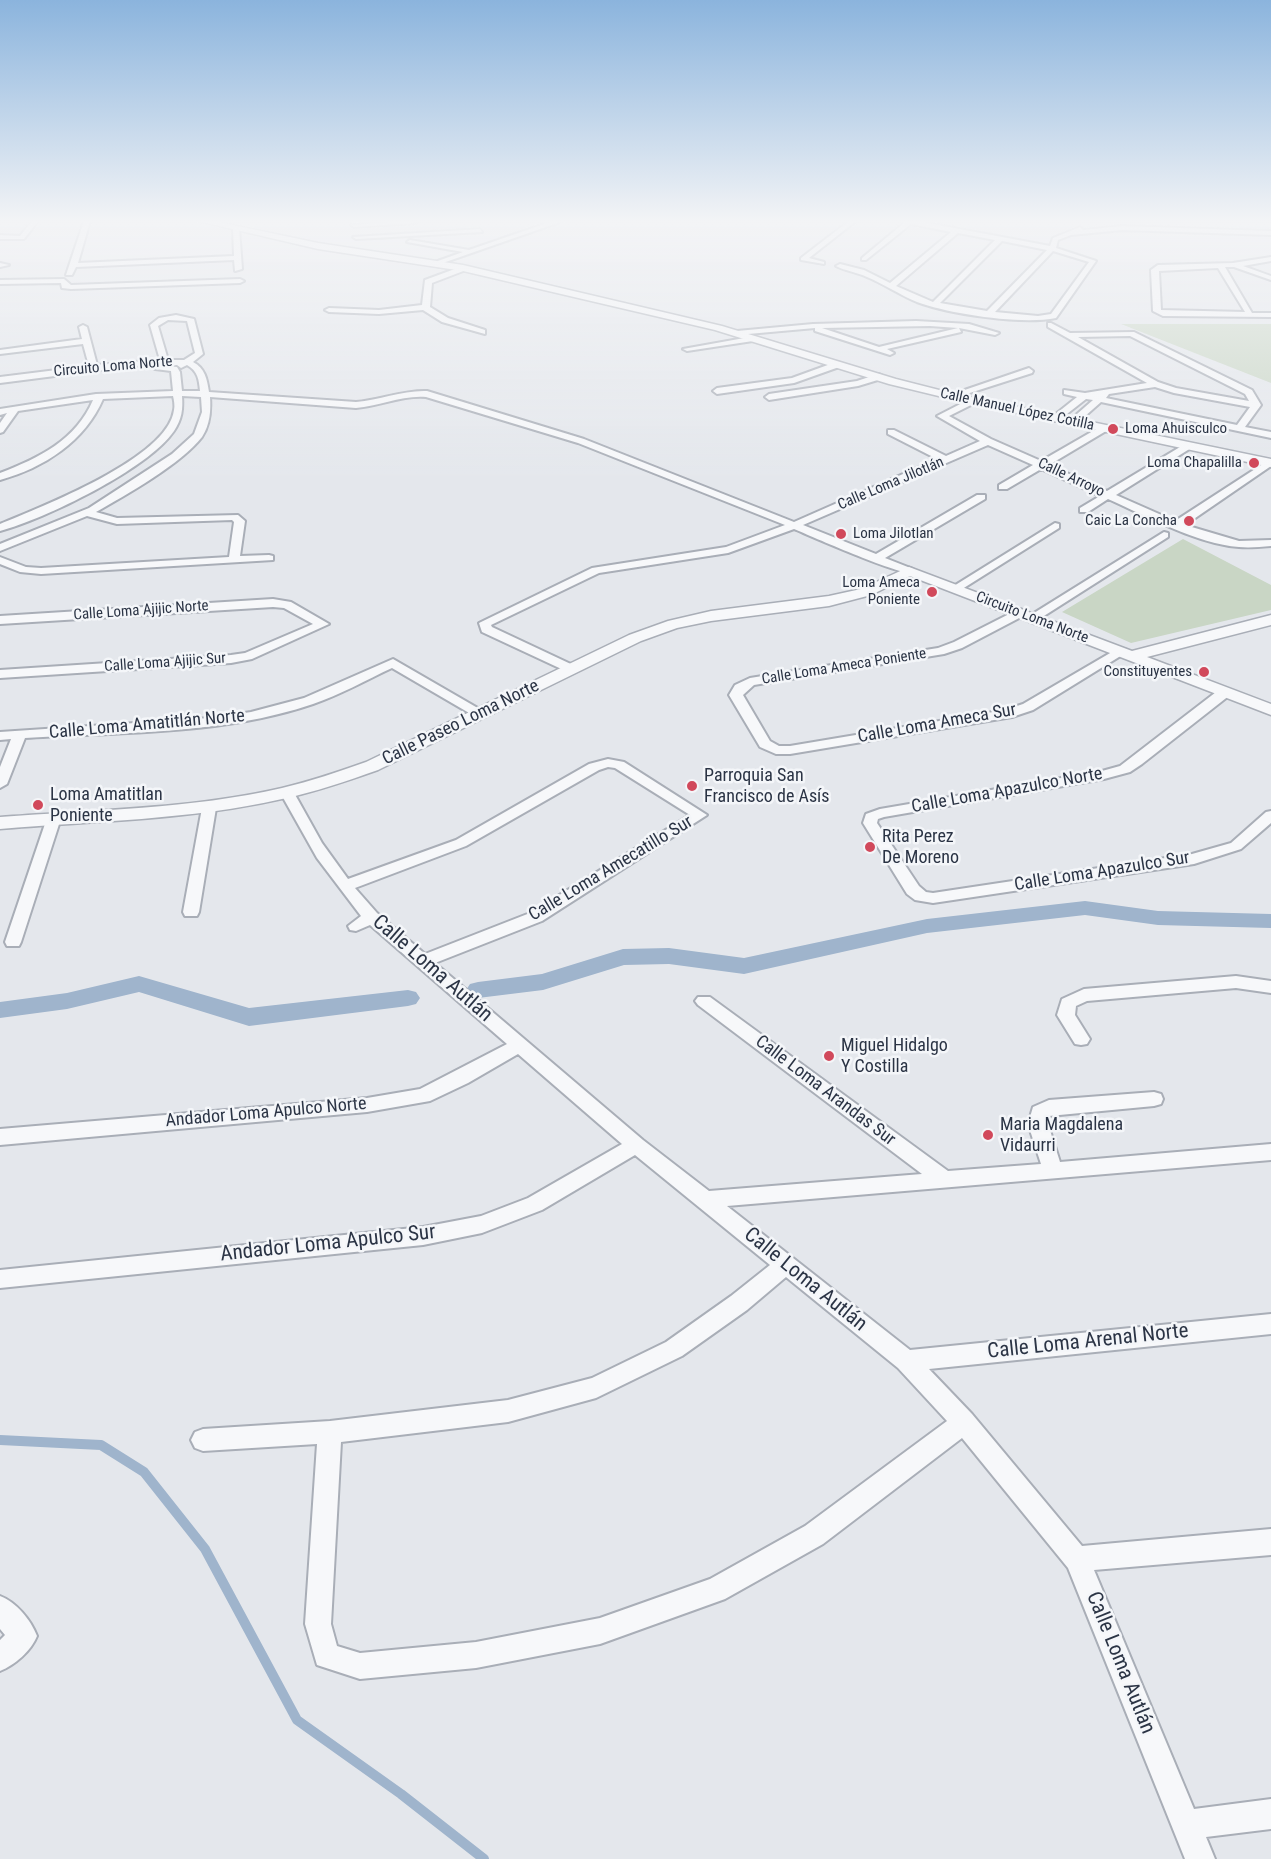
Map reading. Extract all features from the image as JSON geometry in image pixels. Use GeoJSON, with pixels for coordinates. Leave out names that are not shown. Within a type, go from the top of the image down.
{"type":"FeatureCollection","features":[{"type":"Feature","properties":{"kind":"street"},"geometry":{"type":"LineString","coordinates":[[329,310],[379,312],[417,308]]}},
{"type":"Feature","properties":{"kind":"street"},"geometry":{"type":"LineString","coordinates":[[426,308],[428,311],[445,320],[482,332]]}},
{"type":"Feature","properties":{"kind":"street","name":"Calle Manuel López Cotilla"},"geometry":{"type":"LineString","coordinates":[[631,308],[737,333],[836,365],[951,396],[1270,463]]}},
{"type":"Feature","properties":{"kind":"street"},"geometry":{"type":"LineString","coordinates":[[957,308],[1049,321],[1067,335],[1155,384],[1174,390],[1256,405]]}},
{"type":"Feature","properties":{"kind":"street"},"geometry":{"type":"LineString","coordinates":[[988,313],[993,308]]}},
{"type":"Feature","properties":{"kind":"street"},"geometry":{"type":"LineString","coordinates":[[1049,321],[1058,308]]}},
{"type":"Feature","properties":{"kind":"street"},"geometry":{"type":"LineString","coordinates":[[1157,308],[1157,311],[1171,315],[1271,315]]}},
{"type":"Feature","properties":{"kind":"street"},"geometry":{"type":"LineString","coordinates":[[1246,308],[1250,315]]}},
{"type":"Feature","properties":{"kind":"street"},"geometry":{"type":"LineString","coordinates":[[164,364],[154,325],[163,319],[183,317],[190,319],[200,354],[174,369]]}},
{"type":"Feature","properties":{"kind":"street"},"geometry":{"type":"LineString","coordinates":[[737,333],[807,325],[972,323],[995,333]]}},
{"type":"Feature","properties":{"kind":"street"},"geometry":{"type":"LineString","coordinates":[[879,349],[972,323]]}},
{"type":"Feature","properties":{"kind":"street"},"geometry":{"type":"LineString","coordinates":[[807,325],[894,354]]}},
{"type":"Feature","properties":{"kind":"street"},"geometry":{"type":"LineString","coordinates":[[83,327],[93,367]]}},
{"type":"Feature","properties":{"kind":"street"},"geometry":{"type":"LineString","coordinates":[[1067,335],[1134,335],[1249,392],[1256,405]]}},
{"type":"Feature","properties":{"kind":"street"},"geometry":{"type":"LineString","coordinates":[[687,349],[754,339]]}},
{"type":"Feature","properties":{"kind":"street"},"geometry":{"type":"LineString","coordinates":[[0,352],[86,341]]}},
{"type":"Feature","properties":{"kind":"street","name":"Circuito Loma Norte"},"geometry":{"type":"LineString","coordinates":[[0,385],[187,362],[197,367],[203,379],[205,394]]}},
{"type":"Feature","properties":{"kind":"street","name":"Circuito Loma Norte"},"geometry":{"type":"LineString","coordinates":[[0,380],[93,367],[164,364],[174,369],[178,376],[179,411],[170,430],[149,452],[86,492],[0,528]]}},
{"type":"Feature","properties":{"kind":"street"},"geometry":{"type":"LineString","coordinates":[[717,391],[794,380],[836,365]]}},
{"type":"Feature","properties":{"kind":"street"},"geometry":{"type":"LineString","coordinates":[[8,368],[15,377]]}},
{"type":"Feature","properties":{"kind":"street"},"geometry":{"type":"LineString","coordinates":[[951,396],[1029,371]]}},
{"type":"Feature","properties":{"kind":"street"},"geometry":{"type":"LineString","coordinates":[[769,397],[858,383],[878,377]]}},
{"type":"Feature","properties":{"kind":"street"},"geometry":{"type":"LineString","coordinates":[[1055,419],[1084,396],[1155,384]]}},
{"type":"Feature","properties":{"kind":"street"},"geometry":{"type":"LineString","coordinates":[[1067,392],[1271,435]]}},
{"type":"Feature","properties":{"kind":"street"},"geometry":{"type":"LineString","coordinates":[[1072,423],[1108,392]]}},
{"type":"Feature","properties":{"kind":"street","name":"Circuito Loma Norte"},"geometry":{"type":"LineString","coordinates":[[0,412],[99,397],[205,394],[356,405],[378,403],[414,393],[427,394],[581,441],[875,559],[1271,710]]}},
{"type":"Feature","properties":{"kind":"street"},"geometry":{"type":"LineString","coordinates":[[0,548],[86,513],[125,491],[175,456],[198,435],[207,412],[205,394]]}},
{"type":"Feature","properties":{"kind":"street"},"geometry":{"type":"LineString","coordinates":[[0,477],[61,447],[86,426],[99,397]]}},
{"type":"Feature","properties":{"kind":"street","name":"Calle Arroyo"},"geometry":{"type":"LineString","coordinates":[[972,401],[942,416],[988,441],[1177,525],[1223,542],[1271,543]]}},
{"type":"Feature","properties":{"kind":"street"},"geometry":{"type":"LineString","coordinates":[[1239,428],[1256,405]]}},
{"type":"Feature","properties":{"kind":"street"},"geometry":{"type":"LineString","coordinates":[[0,430],[15,409]]}},
{"type":"Feature","properties":{"kind":"street"},"geometry":{"type":"LineString","coordinates":[[1004,487],[1103,429]]}},
{"type":"Feature","properties":{"kind":"street"},"geometry":{"type":"LineString","coordinates":[[891,432],[946,460]]}},
{"type":"Feature","properties":{"kind":"street","name":"Calle Loma Jilotlán"},"geometry":{"type":"LineString","coordinates":[[570,669],[486,629],[485,624],[596,570],[720,552],[793,526],[988,441]]}},
{"type":"Feature","properties":{"kind":"street"},"geometry":{"type":"LineString","coordinates":[[1084,510],[1188,446]]}},
{"type":"Feature","properties":{"kind":"street"},"geometry":{"type":"LineString","coordinates":[[1177,525],[1270,463]]}},
{"type":"Feature","properties":{"kind":"street"},"geometry":{"type":"LineString","coordinates":[[875,559],[981,497]]}},
{"type":"Feature","properties":{"kind":"street"},"geometry":{"type":"LineString","coordinates":[[86,513],[117,522],[234,517],[240,521],[234,560]]}},
{"type":"Feature","properties":{"kind":"street"},"geometry":{"type":"LineString","coordinates":[[955,589],[1055,526]]}},
{"type":"Feature","properties":{"kind":"street"},"geometry":{"type":"LineString","coordinates":[[1025,616],[1164,535]]}},
{"type":"Feature","properties":{"kind":"street"},"geometry":{"type":"LineString","coordinates":[[0,560],[24,570],[41,571],[269,558]]}},
{"type":"Feature","properties":{"kind":"street","name":"Calle Paseo Loma Norte"},"geometry":{"type":"LineString","coordinates":[[0,823],[209,808],[288,794],[337,780],[372,766],[634,638],[673,624],[711,616],[829,601],[866,592],[909,571]]}},
{"type":"Feature","properties":{"kind":"street","name":"Calle Loma Ajijic Norte"},"geometry":{"type":"LineString","coordinates":[[0,620],[282,603],[323,624]]}},
{"type":"Feature","properties":{"kind":"street","name":"Calle Loma Ameca Poniente"},"geometry":{"type":"LineString","coordinates":[[776,750],[765,744],[736,695],[740,688],[750,682],[940,651],[1025,616]]}},
{"type":"Feature","properties":{"kind":"street"},"geometry":{"type":"LineString","coordinates":[[1126,654],[1271,620]]}},
{"type":"Feature","properties":{"kind":"street","name":"Calle Loma Ajijic Sur"},"geometry":{"type":"LineString","coordinates":[[0,674],[231,659],[248,656],[323,624]]}},
{"type":"Feature","properties":{"kind":"street","name":"Calle Loma Ameca Sur"},"geometry":{"type":"LineString","coordinates":[[776,750],[790,750],[1007,714],[1028,707],[1126,654]]}},
{"type":"Feature","properties":{"kind":"street","name":"Calle Loma Amatitlán Norte"},"geometry":{"type":"LineString","coordinates":[[0,736],[210,722],[252,716],[309,701],[393,663],[481,714]]}},
{"type":"Feature","properties":{"kind":"street","name":"Calle Loma Apazulco Norte"},"geometry":{"type":"LineString","coordinates":[[921,896],[912,890],[870,823],[871,817],[880,813],[1104,776],[1125,769],[1225,692]]}},
{"type":"Feature","properties":{"kind":"street"},"geometry":{"type":"LineString","coordinates":[[0,784],[20,735]]}},
{"type":"Feature","properties":{"kind":"street","name":"Calle Loma Amecatillo Sur"},"geometry":{"type":"LineString","coordinates":[[345,886],[461,843],[594,767],[608,763],[619,765],[700,816],[536,917],[422,962]]}},
{"type":"Feature","properties":{"kind":"street","name":"Calle Loma Autlán"},"geometry":{"type":"LineString","coordinates":[[288,794],[303,827],[345,886],[363,922],[422,962],[636,1145],[906,1361],[964,1422],[1077,1559],[1200,1859]]}},
{"type":"Feature","properties":{"kind":"street"},"geometry":{"type":"LineString","coordinates":[[191,912],[209,808]]}},
{"type":"Feature","properties":{"kind":"street","name":"Calle Loma Apazulco Sur"},"geometry":{"type":"LineString","coordinates":[[921,896],[933,898],[1194,859],[1236,846],[1271,815]]}},
{"type":"Feature","properties":{"kind":"street"},"geometry":{"type":"LineString","coordinates":[[13,942],[54,818]]}},
{"type":"Feature","properties":{"kind":"street"},"geometry":{"type":"LineString","coordinates":[[1081,1039],[1066,1015],[1068,1003],[1084,995],[1236,982],[1271,987]]}},
{"type":"Feature","properties":{"kind":"street","name":"Calle Loma Arandas Sur"},"geometry":{"type":"LineString","coordinates":[[704,1002],[945,1180]]}},
{"type":"Feature","properties":{"kind":"street","name":"Andador Loma Apulco Norte"},"geometry":{"type":"LineString","coordinates":[[0,1137],[367,1105],[423,1096],[461,1078],[519,1045]]}},
{"type":"Feature","properties":{"kind":"street"},"geometry":{"type":"LineString","coordinates":[[1053,1171],[1038,1124],[1040,1112],[1049,1107],[1154,1100]]}},
{"type":"Feature","properties":{"kind":"street","name":"Andador Loma Apulco Sur"},"geometry":{"type":"LineString","coordinates":[[0,1279],[423,1236],[473,1226],[536,1204],[636,1145]]}},
{"type":"Feature","properties":{"kind":"street"},"geometry":{"type":"LineString","coordinates":[[705,1200],[1271,1152]]}},
{"type":"Feature","properties":{"kind":"street"},"geometry":{"type":"LineString","coordinates":[[203,1440],[330,1432],[508,1411],[596,1387],[674,1349],[739,1303],[785,1265]]}},
{"type":"Feature","properties":{"kind":"street","name":"Calle Loma Arenal Norte"},"geometry":{"type":"LineString","coordinates":[[906,1361],[1271,1324]]}},
{"type":"Feature","properties":{"kind":"street"},"geometry":{"type":"LineString","coordinates":[[330,1432],[318,1624],[326,1656],[360,1666],[476,1655],[600,1631],[716,1590],[814,1535],[964,1422]]}},
{"type":"Feature","properties":{"kind":"street"},"geometry":{"type":"LineString","coordinates":[[1077,1559],[1271,1542]]}},
{"type":"Feature","properties":{"kind":"street"},"geometry":{"type":"LineString","coordinates":[[0,1609],[24,1636],[0,1658]]}},
{"type":"Feature","properties":{"kind":"street"},"geometry":{"type":"LineString","coordinates":[[1185,1825],[1271,1814]]}},
{"type":"Feature","properties":{"kind":"green space"},"geometry":{"type":"Polygon","coordinates":[[[1121,324],[1271,324],[1271,383],[1121,324]]]}},
{"type":"Feature","properties":{"kind":"green space"},"geometry":{"type":"Polygon","coordinates":[[[1183,539],[1271,585],[1271,610],[1131,643],[1062,612],[1183,539]]]}},
{"type":"Feature","properties":{"kind":"waterway"},"geometry":{"type":"LineString","coordinates":[[478,990],[543,982],[623,957],[669,956],[744,966],[927,926],[1085,908],[1158,918],[1271,921]]}},
{"type":"Feature","properties":{"kind":"waterway"},"geometry":{"type":"LineString","coordinates":[[0,1010],[67,1001],[139,984],[249,1017],[408,998]]}},
{"type":"Feature","properties":{"kind":"waterway"},"geometry":{"type":"LineString","coordinates":[[0,1440],[101,1445],[144,1472],[205,1549],[297,1720],[401,1794],[484,1859]]}},
{"type":"Feature","properties":{"kind":"place","name":"Loma Ahuisculco"},"geometry":{"type":"Point","coordinates":[1113,429]}},
{"type":"Feature","properties":{"kind":"place","name":"Loma Chapalilla"},"geometry":{"type":"Point","coordinates":[1254,463]}},
{"type":"Feature","properties":{"kind":"place","name":"Caic La Concha"},"geometry":{"type":"Point","coordinates":[1189,521]}},
{"type":"Feature","properties":{"kind":"place","name":"Loma Jilotlan"},"geometry":{"type":"Point","coordinates":[841,534]}},
{"type":"Feature","properties":{"kind":"place","name":"Loma Ameca Poniente"},"geometry":{"type":"Point","coordinates":[932,592]}},
{"type":"Feature","properties":{"kind":"place","name":"Constituyentes"},"geometry":{"type":"Point","coordinates":[1204,672]}},
{"type":"Feature","properties":{"kind":"place","name":"Parroquia San Francisco de Asís"},"geometry":{"type":"Point","coordinates":[692,786]}},
{"type":"Feature","properties":{"kind":"place","name":"Loma Amatitlan Poniente"},"geometry":{"type":"Point","coordinates":[38,805]}},
{"type":"Feature","properties":{"kind":"place","name":"Rita Perez De Moreno"},"geometry":{"type":"Point","coordinates":[870,847]}},
{"type":"Feature","properties":{"kind":"place","name":"Miguel Hidalgo Y Costilla"},"geometry":{"type":"Point","coordinates":[829,1056]}},
{"type":"Feature","properties":{"kind":"place","name":"Maria Magdalena Vidaurri"},"geometry":{"type":"Point","coordinates":[988,1135]}}]}
